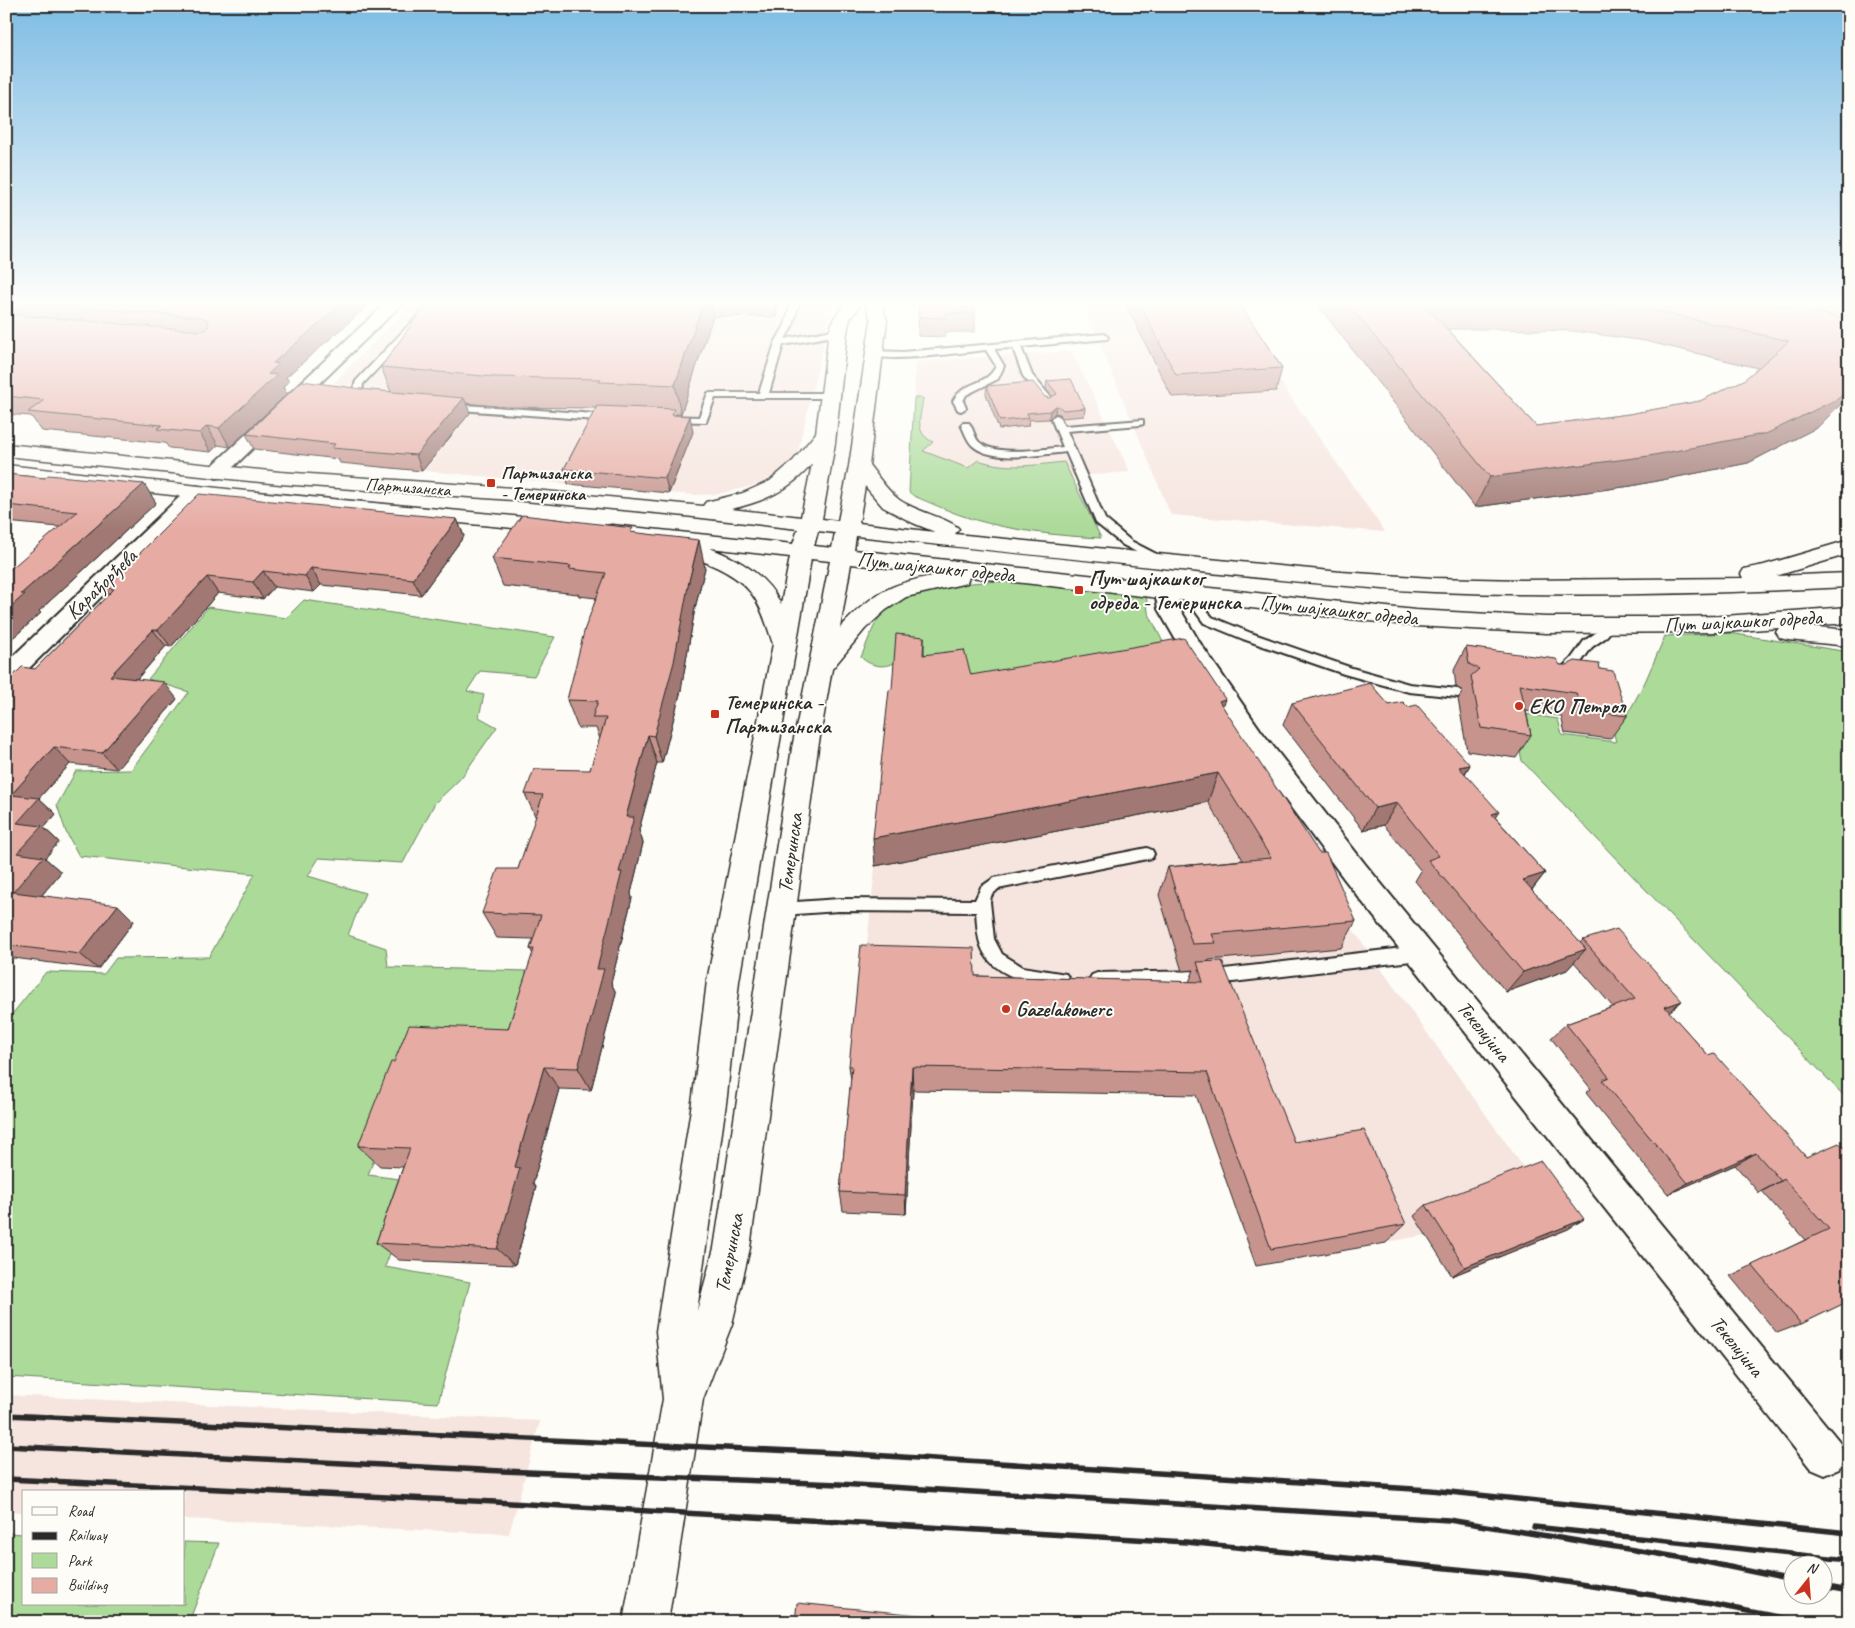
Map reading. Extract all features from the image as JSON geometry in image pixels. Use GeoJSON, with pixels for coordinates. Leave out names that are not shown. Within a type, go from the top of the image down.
{"type":"FeatureCollection","features":[{"type":"Feature","properties":{"kind":"main road","name":"Темеринска"},"geometry":{"type":"LineString","coordinates":[[683,1399],[675,1331],[710,1096],[723,981],[802,552],[810,524],[827,433],[832,379]]}},
{"type":"Feature","properties":{"kind":"main road","name":"Темеринска"},"geometry":{"type":"LineString","coordinates":[[645,1622],[683,1399],[713,1324],[727,1275],[805,748],[822,665],[840,556],[848,529],[871,379]]}},
{"type":"Feature","properties":{"kind":"main road"},"geometry":{"type":"LineString","coordinates":[[687,510],[733,503],[761,495],[789,478],[803,464],[827,433]]}},
{"type":"Feature","properties":{"kind":"main road","name":"Партизанска"},"geometry":{"type":"LineString","coordinates":[[6,450],[217,472],[513,494],[687,510],[810,524]]}},
{"type":"Feature","properties":{"kind":"main road"},"geometry":{"type":"LineString","coordinates":[[859,466],[890,503],[920,520],[1014,547]]}},
{"type":"Feature","properties":{"kind":"main road","name":"Партизанска"},"geometry":{"type":"LineString","coordinates":[[6,471],[196,492],[655,535],[802,552]]}},
{"type":"Feature","properties":{"kind":"main road","name":"Пут шајкашког одреда"},"geometry":{"type":"LineString","coordinates":[[810,524],[1014,547],[1173,582],[1415,618],[1527,625],[1610,625],[1724,624],[1849,615]]}},
{"type":"Feature","properties":{"kind":"main road"},"geometry":{"type":"LineString","coordinates":[[655,535],[718,558],[747,577],[760,588],[770,605],[785,644]]}},
{"type":"Feature","properties":{"kind":"main road"},"geometry":{"type":"LineString","coordinates":[[1667,586],[1766,572],[1849,547]]}},
{"type":"Feature","properties":{"kind":"main road","name":"Пут шајкашког одреда"},"geometry":{"type":"LineString","coordinates":[[802,552],[1006,575],[1173,582],[1341,579],[1432,585],[1523,587],[1780,585],[1849,580]]}},
{"type":"Feature","properties":{"kind":"main road"},"geometry":{"type":"LineString","coordinates":[[822,665],[846,636],[877,605],[897,593],[926,584],[966,577],[1006,575]]}},
{"type":"Feature","properties":{"kind":"main road"},"geometry":{"type":"LineString","coordinates":[[1724,624],[1849,638]]}},
{"type":"Feature","properties":{"kind":"street"},"geometry":{"type":"LineString","coordinates":[[217,472],[315,379]]}},
{"type":"Feature","properties":{"kind":"street","name":"Карађорђева"},"geometry":{"type":"LineString","coordinates":[[6,677],[196,492]]}},
{"type":"Feature","properties":{"kind":"street","name":"Текелијина"},"geometry":{"type":"LineString","coordinates":[[1173,582],[1169,609],[1191,647],[1252,737],[1355,872],[1825,1455]]}},
{"type":"Feature","properties":{"kind":"lane"},"geometry":{"type":"LineString","coordinates":[[363,379],[359,383],[357,393],[362,397],[376,400]]}},
{"type":"Feature","properties":{"kind":"lane"},"geometry":{"type":"LineString","coordinates":[[763,396],[768,379]]}},
{"type":"Feature","properties":{"kind":"lane"},"geometry":{"type":"LineString","coordinates":[[961,408],[958,401],[962,393],[992,379]]}},
{"type":"Feature","properties":{"kind":"lane"},"geometry":{"type":"LineString","coordinates":[[1031,379],[1049,401]]}},
{"type":"Feature","properties":{"kind":"lane"},"geometry":{"type":"LineString","coordinates":[[664,419],[703,420],[711,396],[830,396]]}},
{"type":"Feature","properties":{"kind":"lane"},"geometry":{"type":"LineString","coordinates":[[434,406],[532,414],[624,418]]}},
{"type":"Feature","properties":{"kind":"lane"},"geometry":{"type":"LineString","coordinates":[[1056,418],[1100,521],[1173,582],[1208,620],[1247,636],[1348,671],[1409,688],[1458,693]]}},
{"type":"Feature","properties":{"kind":"lane"},"geometry":{"type":"LineString","coordinates":[[1061,429],[1140,422]]}},
{"type":"Feature","properties":{"kind":"lane"},"geometry":{"type":"LineString","coordinates":[[966,425],[976,444],[991,452],[1015,453],[1068,449]]}},
{"type":"Feature","properties":{"kind":"lane"},"geometry":{"type":"LineString","coordinates":[[1550,683],[1575,662],[1588,644],[1601,635],[1610,625]]}},
{"type":"Feature","properties":{"kind":"lane"},"geometry":{"type":"LineString","coordinates":[[1147,854],[994,884],[985,891],[982,897],[986,934],[991,951],[1004,964],[1019,973],[1047,978],[1080,980],[1207,978],[1420,953]]}},
{"type":"Feature","properties":{"kind":"lane"},"geometry":{"type":"LineString","coordinates":[[782,909],[839,906],[982,906]]}},
{"type":"Feature","properties":{"kind":"shaded area"},"geometry":{"type":"Polygon","coordinates":[[[338,379],[815,379],[797,455],[790,466],[763,482],[748,487],[718,494],[695,495],[669,493],[692,432],[601,423],[568,484],[424,471],[475,408],[322,395],[338,379]]]}},
{"type":"Feature","properties":{"kind":"shaded area"},"geometry":{"type":"Polygon","coordinates":[[[915,379],[1085,379],[1130,472],[988,483],[914,452],[915,379]]]}},
{"type":"Feature","properties":{"kind":"shaded area"},"geometry":{"type":"Polygon","coordinates":[[[1115,379],[1278,379],[1385,532],[1171,515],[1115,379]]]}},
{"type":"Feature","properties":{"kind":"shaded area"},"geometry":{"type":"Polygon","coordinates":[[[891,719],[1210,731],[1527,1172],[1414,1216],[1426,1235],[1256,1266],[1165,1006],[864,971],[891,719]]]}},
{"type":"Feature","properties":{"kind":"shaded area"},"geometry":{"type":"Polygon","coordinates":[[[6,1395],[540,1421],[509,1534],[185,1519],[185,1490],[22,1490],[22,1512],[6,1511],[6,1395]]]}},
{"type":"Feature","properties":{"kind":"green space"},"geometry":{"type":"Polygon","coordinates":[[[914,398],[923,398],[920,418],[921,429],[923,434],[933,442],[923,451],[968,468],[978,460],[1010,466],[1064,462],[1101,538],[1069,536],[1004,527],[957,514],[914,496],[909,492],[914,398]]]}},
{"type":"Feature","properties":{"kind":"green space"},"geometry":{"type":"Polygon","coordinates":[[[998,581],[1146,593],[1148,612],[1176,668],[973,705],[896,662],[877,666],[868,663],[861,657],[872,630],[881,615],[903,597],[918,591],[952,585],[998,581]]]}},
{"type":"Feature","properties":{"kind":"green space"},"geometry":{"type":"Polygon","coordinates":[[[304,600],[555,637],[534,676],[480,671],[467,691],[484,695],[479,717],[497,727],[461,778],[435,803],[403,863],[319,858],[308,876],[365,893],[348,935],[386,948],[388,967],[528,971],[519,1038],[420,1040],[368,1175],[416,1181],[385,1267],[470,1282],[438,1403],[6,1377],[6,1018],[9,1018],[46,972],[104,974],[116,958],[209,957],[255,874],[79,856],[66,832],[57,805],[76,771],[131,770],[189,692],[148,679],[208,607],[286,618],[304,600]]]}},
{"type":"Feature","properties":{"kind":"green space"},"geometry":{"type":"Polygon","coordinates":[[[1729,633],[1849,652],[1849,1101],[1522,761],[1512,712],[1558,719],[1562,735],[1616,742],[1610,719],[1624,721],[1645,682],[1665,636],[1729,633]]]}},
{"type":"Feature","properties":{"kind":"green space"},"geometry":{"type":"Polygon","coordinates":[[[6,1533],[22,1534],[22,1606],[185,1606],[185,1542],[219,1543],[189,1622],[6,1622],[6,1533]]]}},
{"type":"Feature","properties":{"kind":"building"},"geometry":{"type":"Polygon","coordinates":[[[6,379],[273,379],[219,428],[207,426],[200,433],[157,429],[162,425],[28,412],[44,400],[6,396],[6,379]]]}},
{"type":"Feature","properties":{"kind":"building"},"geometry":{"type":"Polygon","coordinates":[[[601,379],[677,379],[675,385],[599,382],[601,379]]]}},
{"type":"Feature","properties":{"kind":"building"},"geometry":{"type":"Polygon","coordinates":[[[1071,379],[1085,408],[1063,410],[1056,406],[1050,411],[1027,413],[1029,418],[1000,421],[987,386],[1033,382],[1045,397],[1049,398],[1057,394],[1047,381],[1071,379]]]}},
{"type":"Feature","properties":{"kind":"building"},"geometry":{"type":"Polygon","coordinates":[[[1409,379],[1493,379],[1536,426],[1629,414],[1700,401],[1745,379],[1849,379],[1849,388],[1839,398],[1768,433],[1649,456],[1490,477],[1409,379]]]}},
{"type":"Feature","properties":{"kind":"building"},"geometry":{"type":"Polygon","coordinates":[[[302,381],[369,390],[464,398],[416,455],[332,448],[335,444],[246,434],[302,381]]]}},
{"type":"Feature","properties":{"kind":"building"},"geometry":{"type":"Polygon","coordinates":[[[597,406],[674,409],[672,415],[690,416],[665,478],[564,469],[597,406]]]}},
{"type":"Feature","properties":{"kind":"building"},"geometry":{"type":"Polygon","coordinates":[[[6,474],[45,478],[48,475],[144,484],[21,594],[25,594],[6,611],[6,573],[77,512],[6,505],[6,474]]]}},
{"type":"Feature","properties":{"kind":"building"},"geometry":{"type":"Polygon","coordinates":[[[199,494],[457,519],[413,579],[311,568],[305,576],[263,571],[253,582],[207,577],[158,630],[153,630],[110,676],[164,682],[102,753],[54,747],[11,795],[39,798],[17,823],[42,826],[17,853],[43,857],[13,892],[118,905],[80,954],[6,945],[6,683],[22,667],[35,669],[114,589],[105,588],[199,494]]]}},
{"type":"Feature","properties":{"kind":"building"},"geometry":{"type":"Polygon","coordinates":[[[522,515],[633,528],[630,532],[699,540],[689,581],[674,662],[654,736],[648,735],[626,817],[634,817],[619,872],[622,872],[597,969],[604,969],[578,1068],[544,1067],[515,1167],[520,1168],[497,1249],[376,1243],[410,1148],[358,1146],[391,1062],[394,1062],[409,1025],[508,1029],[534,949],[530,949],[541,915],[482,913],[498,869],[518,869],[543,795],[525,794],[534,769],[590,770],[606,718],[592,718],[598,701],[567,700],[585,628],[606,573],[569,569],[571,566],[492,558],[522,515]]]}},
{"type":"Feature","properties":{"kind":"building"},"geometry":{"type":"Polygon","coordinates":[[[896,634],[924,637],[923,655],[964,650],[971,675],[1184,638],[1225,699],[1219,701],[1319,853],[1326,853],[1356,921],[1212,934],[1216,943],[1192,944],[1168,867],[1271,858],[1218,773],[873,838],[889,690],[892,689],[896,634]]]}},
{"type":"Feature","properties":{"kind":"building"},"geometry":{"type":"Polygon","coordinates":[[[1466,647],[1556,659],[1560,665],[1567,665],[1575,661],[1599,664],[1600,669],[1613,671],[1627,716],[1581,710],[1576,693],[1520,685],[1531,735],[1481,728],[1471,676],[1479,669],[1469,664],[1466,647]]]}},
{"type":"Feature","properties":{"kind":"building"},"geometry":{"type":"Polygon","coordinates":[[[1370,683],[1389,705],[1403,702],[1408,707],[1417,705],[1470,765],[1459,767],[1499,812],[1492,814],[1545,873],[1523,880],[1586,949],[1523,972],[1428,860],[1439,856],[1397,803],[1375,808],[1292,703],[1370,683]]]}},
{"type":"Feature","properties":{"kind":"building"},"geometry":{"type":"Polygon","coordinates":[[[1617,929],[1682,1001],[1665,1007],[1708,1055],[1714,1053],[1806,1157],[1839,1143],[1849,1153],[1849,1301],[1801,1324],[1752,1265],[1829,1229],[1784,1179],[1781,1181],[1756,1153],[1688,1183],[1602,1080],[1609,1077],[1566,1024],[1635,999],[1583,940],[1617,929]]]}},
{"type":"Feature","properties":{"kind":"building"},"geometry":{"type":"Polygon","coordinates":[[[861,945],[974,948],[975,976],[1203,982],[1197,962],[1222,961],[1294,1142],[1364,1130],[1406,1224],[1271,1249],[1207,1072],[912,1067],[905,1195],[840,1192],[852,1066],[849,1066],[861,945]]]}},
{"type":"Feature","properties":{"kind":"building"},"geometry":{"type":"Polygon","coordinates":[[[1541,1161],[1584,1219],[1465,1267],[1426,1205],[1541,1161]]]}},
{"type":"Feature","properties":{"kind":"building"},"geometry":{"type":"Polygon","coordinates":[[[797,1603],[991,1622],[795,1622],[797,1603]]]}},
{"type":"Feature","properties":{"kind":"railway"},"geometry":{"type":"LineString","coordinates":[[6,1415],[838,1453],[1430,1490],[1849,1533]]}},
{"type":"Feature","properties":{"kind":"railway"},"geometry":{"type":"LineString","coordinates":[[6,1446],[502,1471],[839,1484],[1449,1520],[1696,1560],[1782,1578]]}},
{"type":"Feature","properties":{"kind":"railway"},"geometry":{"type":"LineString","coordinates":[[6,1479],[495,1502],[1186,1542],[1527,1576],[1711,1604],[1804,1622]]}},
{"type":"Feature","properties":{"kind":"railway"},"geometry":{"type":"LineString","coordinates":[[1534,1527],[1849,1560]]}},
{"type":"Feature","properties":{"kind":"railway"},"geometry":{"type":"LineString","coordinates":[[1832,1588],[1849,1591]]}},
{"type":"Feature","properties":{"kind":"place","name":"Партизанска - Темеринска"},"geometry":{"type":"Point","coordinates":[491,483]}},
{"type":"Feature","properties":{"kind":"place","name":"Пут шајкашког одреда - Темеринска"},"geometry":{"type":"Point","coordinates":[1079,590]}},
{"type":"Feature","properties":{"kind":"place","name":"ЕКО Петрол"},"geometry":{"type":"Point","coordinates":[1519,706]}},
{"type":"Feature","properties":{"kind":"place","name":"Темеринска - Партизанска"},"geometry":{"type":"Point","coordinates":[715,714]}},
{"type":"Feature","properties":{"kind":"place","name":"Gazelakomerc"},"geometry":{"type":"Point","coordinates":[1006,1009]}}]}
